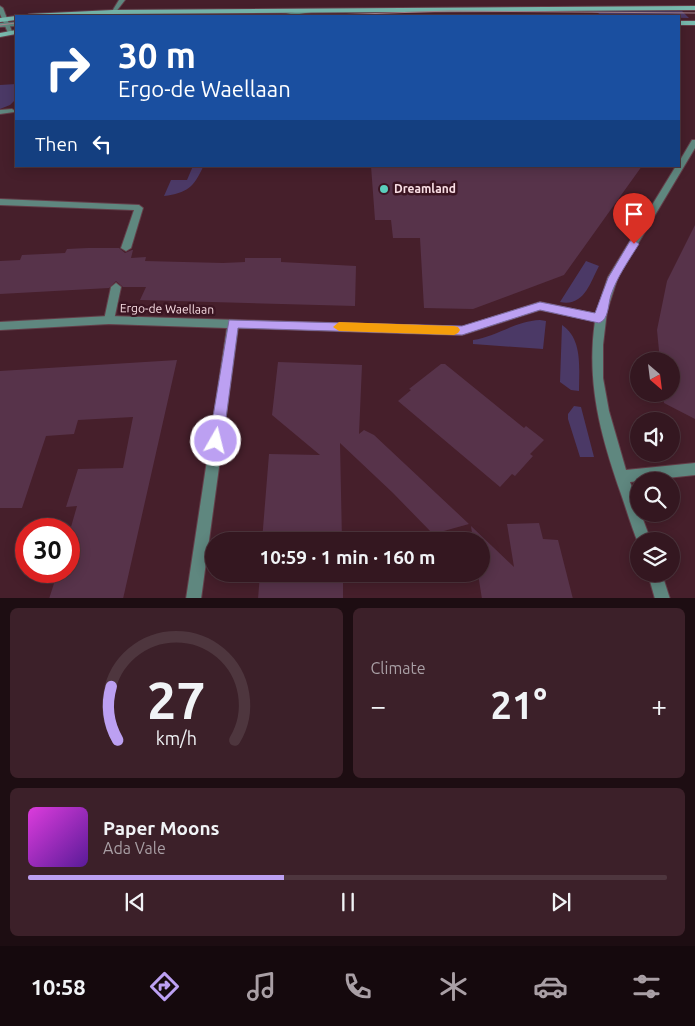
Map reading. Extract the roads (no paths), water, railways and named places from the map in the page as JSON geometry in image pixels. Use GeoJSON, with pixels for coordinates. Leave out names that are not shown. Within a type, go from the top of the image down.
{"type":"FeatureCollection","features":[{"type":"Feature","properties":{"kind":"main road"},"geometry":{"type":"LineString","coordinates":[[50,15],[113,12],[695,8]]}},
{"type":"Feature","properties":{"kind":"main road"},"geometry":{"type":"LineString","coordinates":[[680,23],[695,23]]}},
{"type":"Feature","properties":{"kind":"main road"},"geometry":{"type":"LineString","coordinates":[[0,35],[14,33]]}},
{"type":"Feature","properties":{"kind":"street"},"geometry":{"type":"LineString","coordinates":[[113,12],[122,0]]}},
{"type":"Feature","properties":{"kind":"street"},"geometry":{"type":"LineString","coordinates":[[0,8],[5,22],[14,33]]}},
{"type":"Feature","properties":{"kind":"street"},"geometry":{"type":"LineString","coordinates":[[286,15],[309,11]]}},
{"type":"Feature","properties":{"kind":"street"},"geometry":{"type":"LineString","coordinates":[[0,27],[5,22]]}},
{"type":"Feature","properties":{"kind":"street"},"geometry":{"type":"LineString","coordinates":[[0,112],[12,111]]}},
{"type":"Feature","properties":{"kind":"street"},"geometry":{"type":"LineString","coordinates":[[680,167],[695,142]]}},
{"type":"Feature","properties":{"kind":"street"},"geometry":{"type":"LineString","coordinates":[[641,532],[604,424],[598,390],[596,361],[599,318],[605,295],[613,278],[680,167]]}},
{"type":"Feature","properties":{"kind":"street"},"geometry":{"type":"LineString","coordinates":[[0,202],[139,208],[126,248]]}},
{"type":"Feature","properties":{"kind":"street"},"geometry":{"type":"LineString","coordinates":[[108,320],[116,288]]}},
{"type":"Feature","properties":{"kind":"street","name":"Ergo-de Waellaan"},"geometry":{"type":"LineString","coordinates":[[0,326],[108,320],[462,330],[540,306],[599,318]]}},
{"type":"Feature","properties":{"kind":"street"},"geometry":{"type":"LineString","coordinates":[[193,598],[233,323]]}},
{"type":"Feature","properties":{"kind":"street"},"geometry":{"type":"LineString","coordinates":[[621,476],[695,469]]}},
{"type":"Feature","properties":{"kind":"street"},"geometry":{"type":"LineString","coordinates":[[658,582],[663,598]]}},
{"type":"Feature","properties":{"kind":"tram line"},"geometry":{"type":"LineString","coordinates":[[331,15],[449,11],[695,13]]}},
{"type":"Feature","properties":{"kind":"tram line"},"geometry":{"type":"LineString","coordinates":[[0,25],[15,23]]}},
{"type":"Feature","properties":{"kind":"place","name":"Dreamland"},"geometry":{"type":"Point","coordinates":[384,189]}}]}
